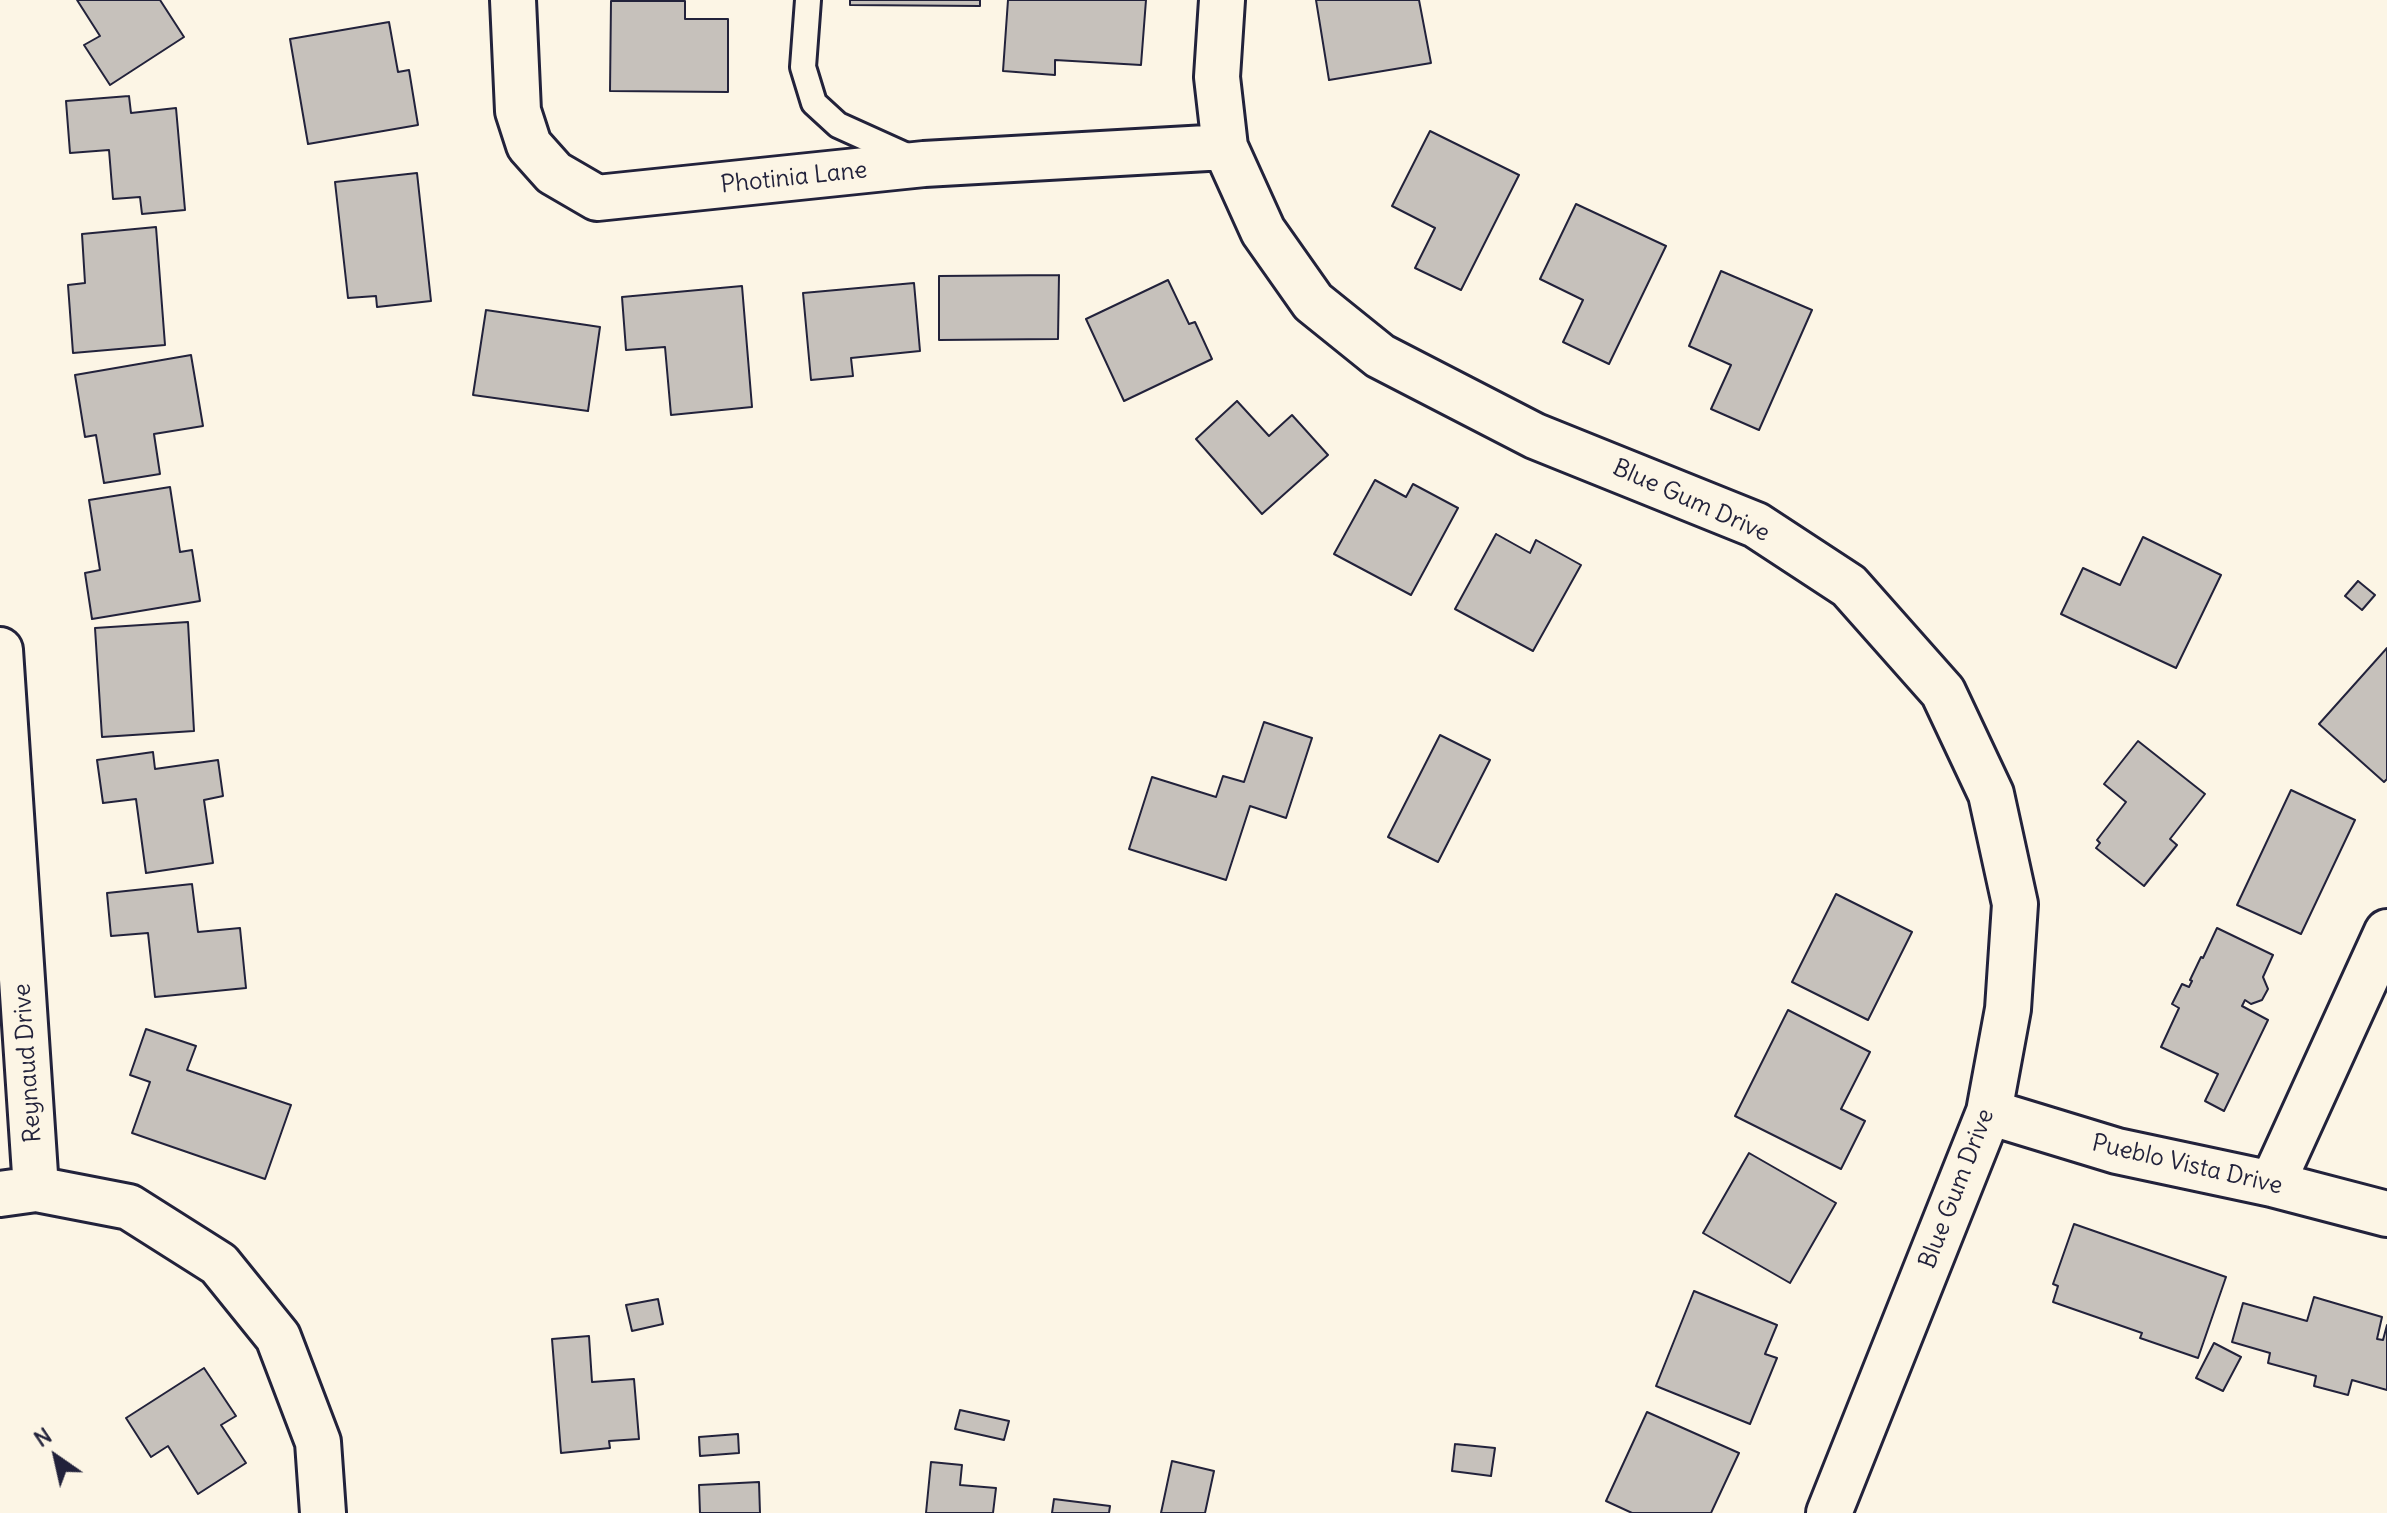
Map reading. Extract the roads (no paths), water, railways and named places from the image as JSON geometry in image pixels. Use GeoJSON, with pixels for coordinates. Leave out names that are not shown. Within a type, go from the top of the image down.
{"type":"FeatureCollection","features":[{"type":"Feature","properties":{"kind":"street","name":"Photinia Lane"},"geometry":{"type":"LineString","coordinates":[[513,0],[518,111],[529,145],[554,173],[597,198],[924,164],[1225,147]]}},
{"type":"Feature","properties":{"kind":"street","name":"Blue Gum Drive"},"geometry":{"type":"LineString","coordinates":[[1222,0],[1217,77],[1225,147],[1263,231],[1313,302],[1380,356],[1535,436],[1756,525],[1849,586],[1943,692],[1991,794],[2015,904],[2008,1009],[1989,1112],[1829,1513]]}},
{"type":"Feature","properties":{"kind":"street","name":"Reynaud Drive"},"geometry":{"type":"LineString","coordinates":[[0,650],[18,1192]]}},
{"type":"Feature","properties":{"kind":"street"},"geometry":{"type":"LineString","coordinates":[[2272,1184],[2387,932]]}},
{"type":"Feature","properties":{"kind":"street","name":"Pueblo Vista Drive"},"geometry":{"type":"LineString","coordinates":[[1989,1112],[2117,1151],[2272,1184],[2387,1214]]}},
{"type":"Feature","properties":{"kind":"street"},"geometry":{"type":"LineString","coordinates":[[18,1192],[129,1207],[219,1264],[278,1337],[318,1442],[323,1513]]}},
{"type":"Feature","properties":{"kind":"lane"},"geometry":{"type":"LineString","coordinates":[[808,0],[803,67],[814,103],[838,125],[924,164]]}}]}
